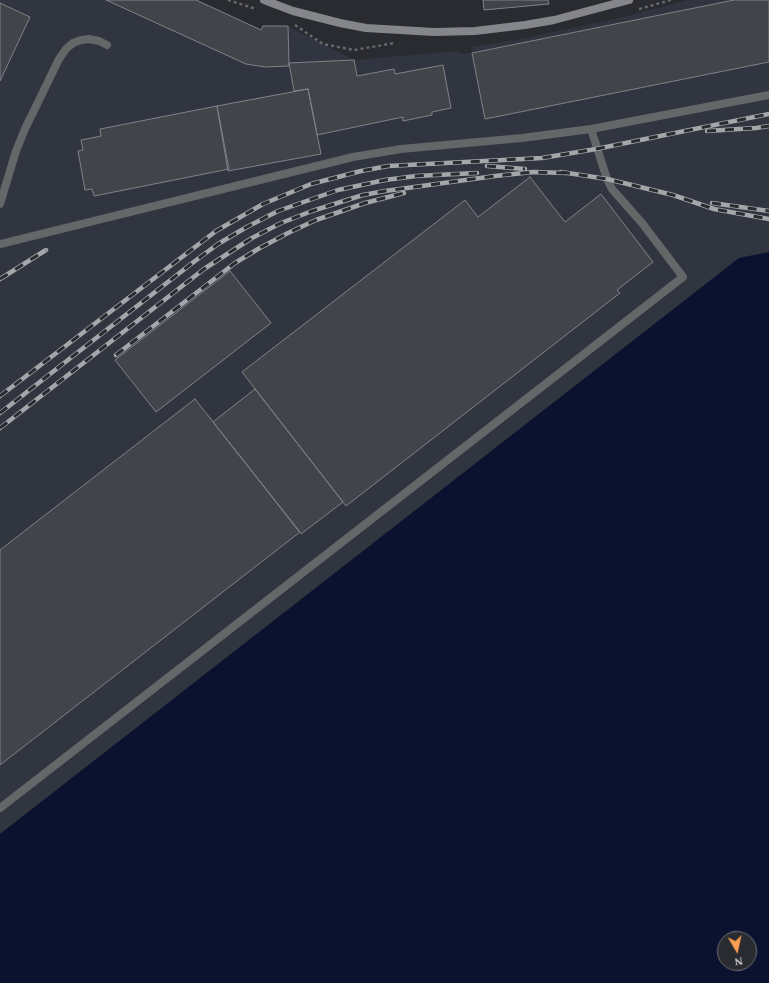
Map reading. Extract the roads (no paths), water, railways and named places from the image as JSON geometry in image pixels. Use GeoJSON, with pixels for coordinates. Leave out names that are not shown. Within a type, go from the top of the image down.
{"type":"FeatureCollection","features":[{"type":"Feature","properties":{"kind":"street"},"geometry":{"type":"LineString","coordinates":[[264,0],[293,11],[366,28],[434,32],[475,31],[525,25],[554,20],[628,0]]}},
{"type":"Feature","properties":{"kind":"lane"},"geometry":{"type":"LineString","coordinates":[[0,204],[16,151],[59,59],[66,49],[73,43],[81,40],[90,39],[107,45]]}},
{"type":"Feature","properties":{"kind":"lane"},"geometry":{"type":"LineString","coordinates":[[0,244],[353,157],[401,149],[591,130],[769,95]]}},
{"type":"Feature","properties":{"kind":"lane"},"geometry":{"type":"LineString","coordinates":[[0,808],[683,277],[642,223],[612,188],[607,179],[591,130]]}},
{"type":"Feature","properties":{"kind":"water"},"geometry":{"type":"Polygon","coordinates":[[[769,252],[769,983],[0,983],[0,834],[739,258],[769,252]]]}},
{"type":"Feature","properties":{"kind":"railway"},"geometry":{"type":"LineString","coordinates":[[0,396],[216,231],[263,204],[311,184],[361,171],[388,166],[542,158],[596,149],[769,114]]}},
{"type":"Feature","properties":{"kind":"railway"},"geometry":{"type":"LineString","coordinates":[[707,131],[769,126]]}},
{"type":"Feature","properties":{"kind":"railway"},"geometry":{"type":"LineString","coordinates":[[487,166],[525,169]]}},
{"type":"Feature","properties":{"kind":"railway"},"geometry":{"type":"LineString","coordinates":[[0,428],[204,269],[252,238],[281,223],[312,211],[363,195],[385,191],[533,172],[566,173]]}},
{"type":"Feature","properties":{"kind":"railway"},"geometry":{"type":"LineString","coordinates":[[561,172],[607,179],[673,195],[714,209],[769,219]]}},
{"type":"Feature","properties":{"kind":"railway"},"geometry":{"type":"LineString","coordinates":[[0,413],[218,244],[278,211],[338,190],[385,180],[416,176],[477,173]]}},
{"type":"Feature","properties":{"kind":"railway"},"geometry":{"type":"LineString","coordinates":[[116,355],[235,263],[258,249],[316,220],[365,203],[404,193]]}},
{"type":"Feature","properties":{"kind":"railway"},"geometry":{"type":"LineString","coordinates":[[712,203],[769,211]]}},
{"type":"Feature","properties":{"kind":"railway"},"geometry":{"type":"LineString","coordinates":[[0,279],[46,250]]}}]}
